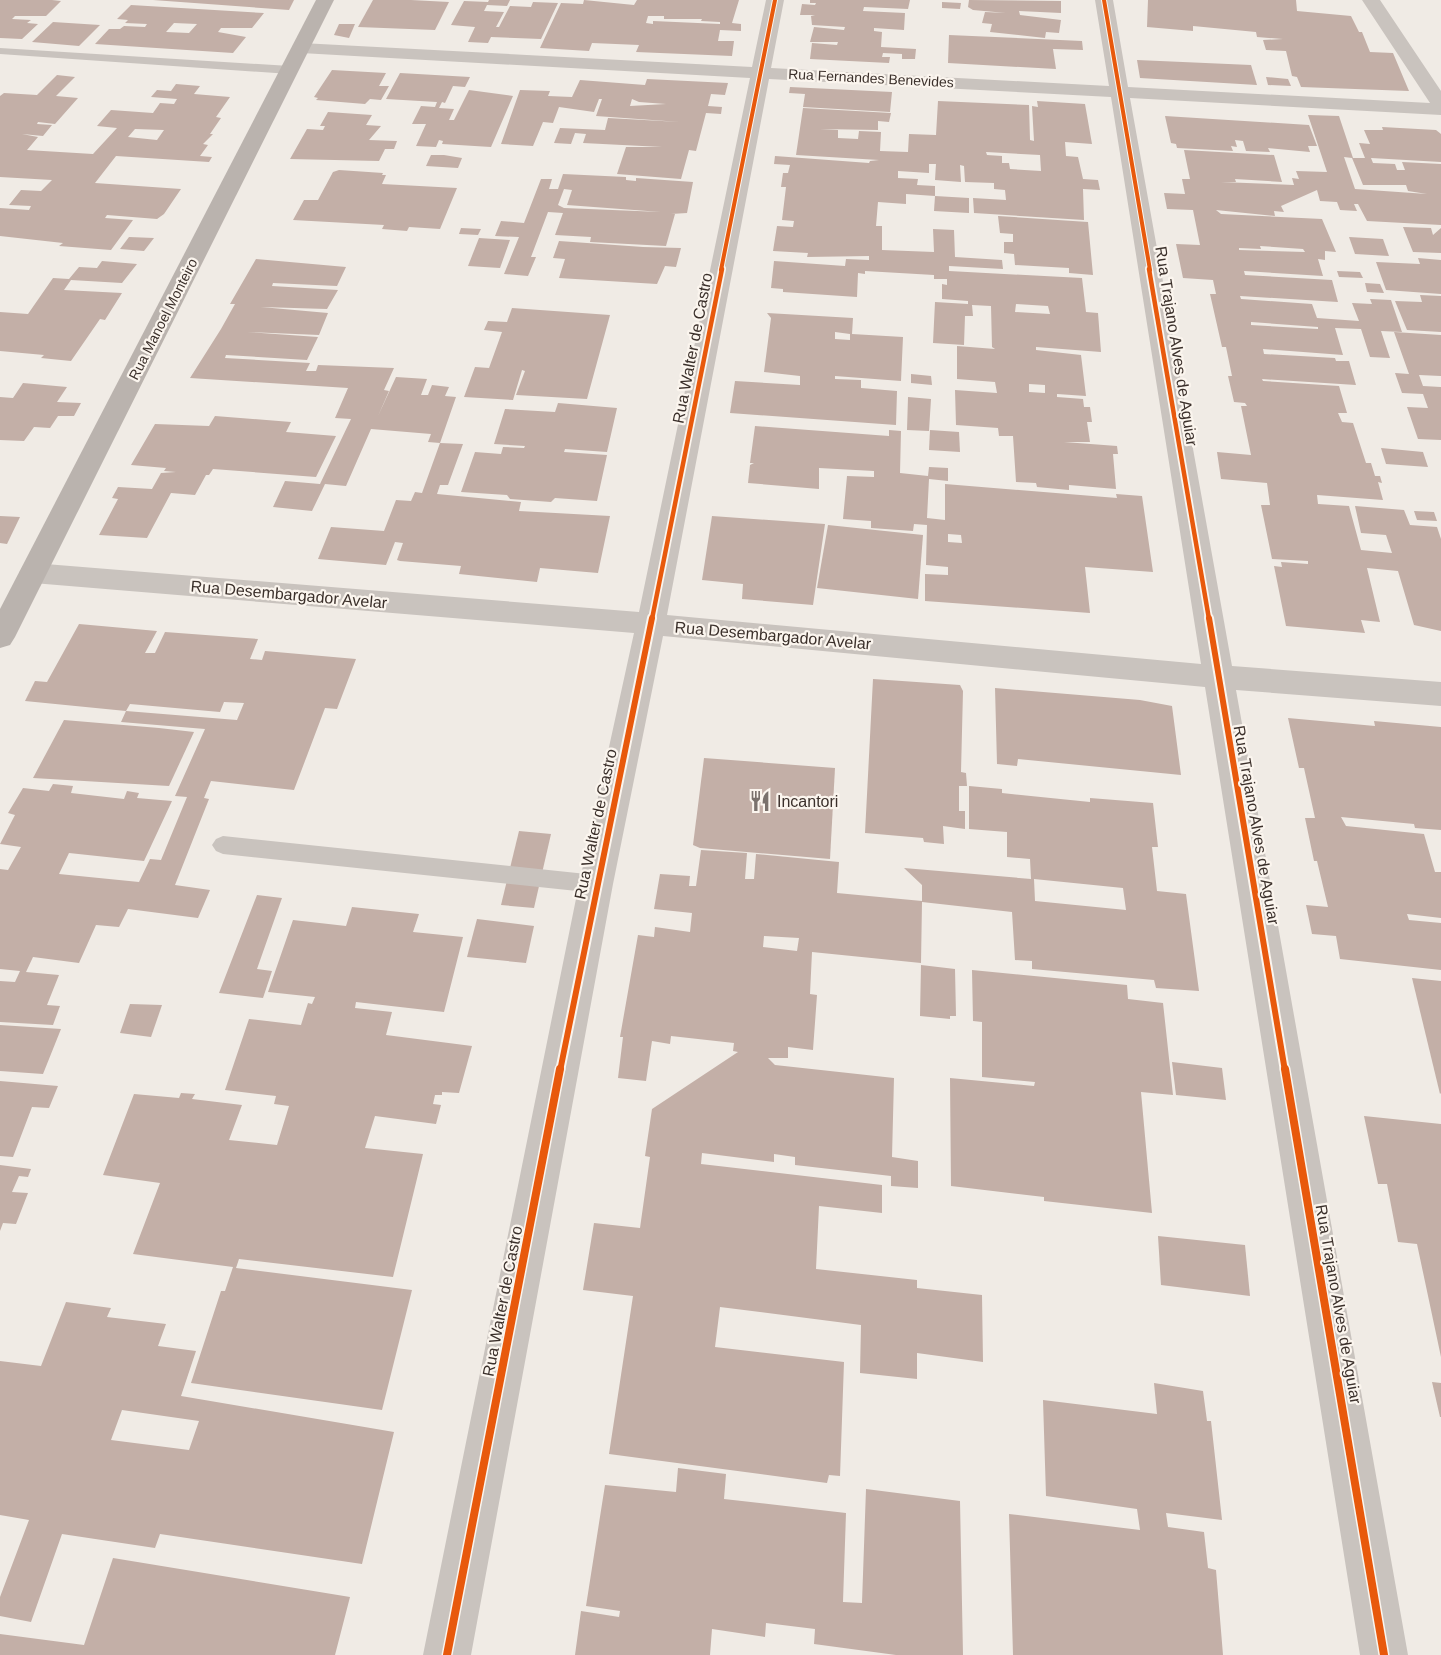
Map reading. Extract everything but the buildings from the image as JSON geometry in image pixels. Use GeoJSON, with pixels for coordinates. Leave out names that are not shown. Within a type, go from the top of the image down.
{"type":"FeatureCollection","features":[{"type":"Feature","properties":{"kind":"street","name":"Rua Manoel Monteiro"},"geometry":{"type":"LineString","coordinates":[[0,637],[325,0]]}},
{"type":"Feature","properties":{"kind":"street","name":"Rua Walter de Castro"},"geometry":{"type":"LineString","coordinates":[[447,1655],[596,884],[651,624],[775,0]]}},
{"type":"Feature","properties":{"kind":"street","name":"Rua Trajano Alves de Aguiar"},"geometry":{"type":"LineString","coordinates":[[1104,0],[1384,1655]]}},
{"type":"Feature","properties":{"kind":"street"},"geometry":{"type":"LineString","coordinates":[[1371,0],[1441,107]]}},
{"type":"Feature","properties":{"kind":"street","name":"Rua Fernandes Benevides"},"geometry":{"type":"LineString","coordinates":[[301,48],[1441,107]]}},
{"type":"Feature","properties":{"kind":"street","name":"Rua Desembargador Avelar"},"geometry":{"type":"LineString","coordinates":[[33,573],[651,624],[1218,677],[1441,694]]}},
{"type":"Feature","properties":{"kind":"lane"},"geometry":{"type":"LineString","coordinates":[[0,51],[290,70]]}},
{"type":"Feature","properties":{"kind":"lane"},"geometry":{"type":"LineString","coordinates":[[223,845],[596,884]]}},
{"type":"Feature","properties":{"kind":"cycle path"},"geometry":{"type":"LineString","coordinates":[[447,1655],[596,884],[651,624],[775,0]]}},
{"type":"Feature","properties":{"kind":"cycle path"},"geometry":{"type":"LineString","coordinates":[[1104,0],[1384,1655]]}},
{"type":"Feature","properties":{"kind":"place","name":"Incantori"},"geometry":{"type":"Point","coordinates":[760,801]}}]}
